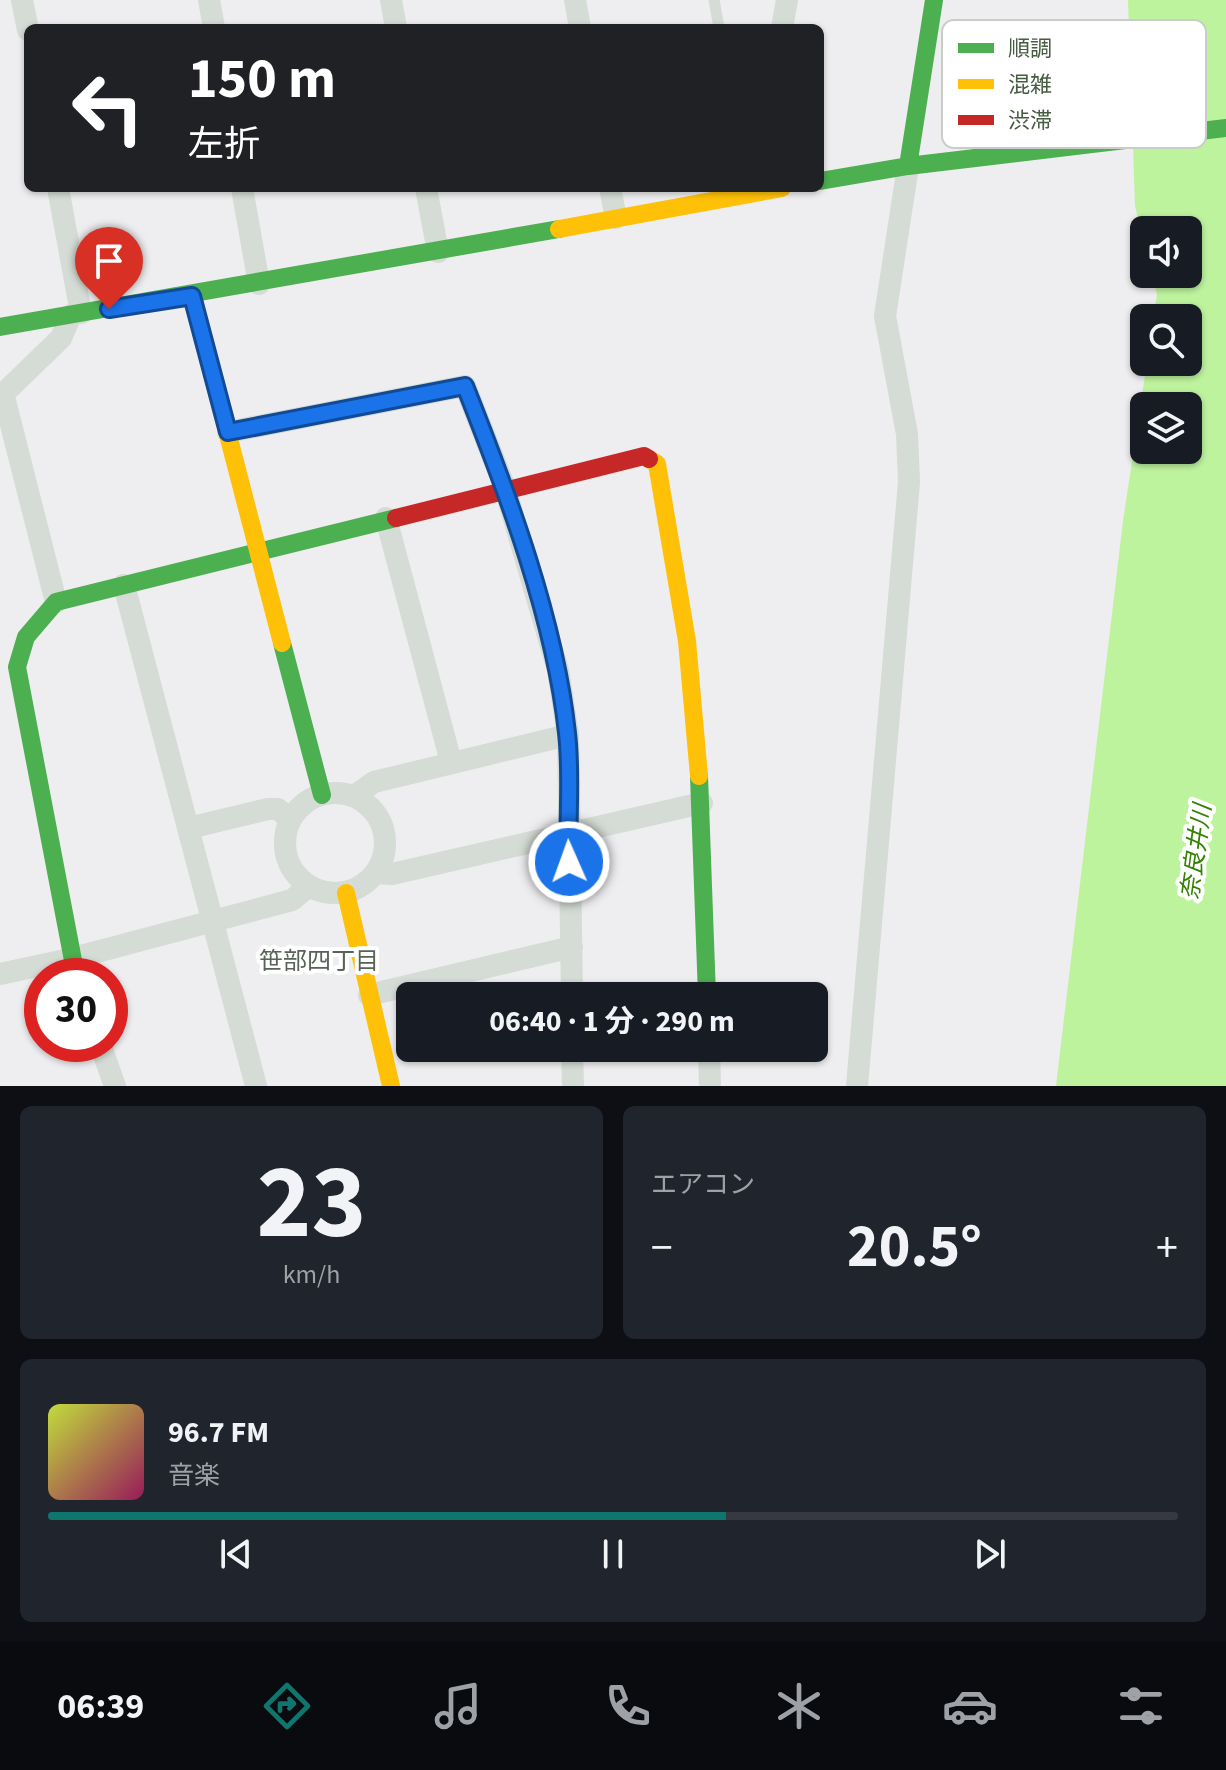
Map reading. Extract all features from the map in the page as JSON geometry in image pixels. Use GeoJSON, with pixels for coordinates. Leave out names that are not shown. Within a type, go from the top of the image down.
{"type":"FeatureCollection","features":[{"type":"Feature","properties":{"kind":"street"},"geometry":{"type":"LineString","coordinates":[[22,0],[27,24]]}},
{"type":"Feature","properties":{"kind":"street"},"geometry":{"type":"LineString","coordinates":[[209,0],[213,24]]}},
{"type":"Feature","properties":{"kind":"street"},"geometry":{"type":"LineString","coordinates":[[391,0],[395,24]]}},
{"type":"Feature","properties":{"kind":"street"},"geometry":{"type":"LineString","coordinates":[[575,0],[579,24]]}},
{"type":"Feature","properties":{"kind":"street"},"geometry":{"type":"LineString","coordinates":[[783,24],[787,0]]}},
{"type":"Feature","properties":{"kind":"street"},"geometry":{"type":"LineString","coordinates":[[857,1086],[909,482],[907,434],[885,316],[934,0]]}},
{"type":"Feature","properties":{"kind":"street"},"geometry":{"type":"LineString","coordinates":[[1206,130],[1226,128]]}},
{"type":"Feature","properties":{"kind":"street"},"geometry":{"type":"LineString","coordinates":[[824,180],[908,166],[1061,148]]}},
{"type":"Feature","properties":{"kind":"street"},"geometry":{"type":"LineString","coordinates":[[56,602],[2,395],[61,338],[76,314],[59,192]]}},
{"type":"Feature","properties":{"kind":"street"},"geometry":{"type":"LineString","coordinates":[[243,192],[259,284]]}},
{"type":"Feature","properties":{"kind":"street"},"geometry":{"type":"LineString","coordinates":[[427,192],[438,252]]}},
{"type":"Feature","properties":{"kind":"street"},"geometry":{"type":"LineString","coordinates":[[611,192],[616,218]]}},
{"type":"Feature","properties":{"kind":"street"},"geometry":{"type":"LineString","coordinates":[[0,327],[438,252],[751,192]]}},
{"type":"Feature","properties":{"kind":"street"},"geometry":{"type":"LineString","coordinates":[[192,296],[322,795]]}},
{"type":"Feature","properties":{"kind":"street"},"geometry":{"type":"LineString","coordinates":[[228,432],[465,386],[505,488],[558,670],[568,735],[572,982]]}},
{"type":"Feature","properties":{"kind":"street"},"geometry":{"type":"LineString","coordinates":[[71,958],[17,667],[26,637],[56,602],[505,488],[644,456],[657,464],[687,641],[702,803],[707,982]]}},
{"type":"Feature","properties":{"kind":"street"},"geometry":{"type":"LineString","coordinates":[[386,518],[451,762]]}},
{"type":"Feature","properties":{"kind":"street"},"geometry":{"type":"LineString","coordinates":[[124,585],[256,1086]]}},
{"type":"Feature","properties":{"kind":"street"},"geometry":{"type":"LineString","coordinates":[[354,796],[377,816],[385,850],[376,873],[346,893],[333,894],[309,886],[297,877],[290,864],[285,834],[290,820],[309,800],[322,795],[354,796],[374,782],[568,735]]}},
{"type":"Feature","properties":{"kind":"street"},"geometry":{"type":"LineString","coordinates":[[376,873],[392,874],[702,803]]}},
{"type":"Feature","properties":{"kind":"street"},"geometry":{"type":"LineString","coordinates":[[189,828],[268,809],[278,809],[290,820]]}},
{"type":"Feature","properties":{"kind":"street"},"geometry":{"type":"LineString","coordinates":[[103,958],[212,921],[292,900],[309,886]]}},
{"type":"Feature","properties":{"kind":"street"},"geometry":{"type":"LineString","coordinates":[[346,893],[391,1086]]}},
{"type":"Feature","properties":{"kind":"street"},"geometry":{"type":"LineString","coordinates":[[369,995],[572,947]]}},
{"type":"Feature","properties":{"kind":"street"},"geometry":{"type":"LineString","coordinates":[[0,974],[24,972]]}},
{"type":"Feature","properties":{"kind":"street"},"geometry":{"type":"LineString","coordinates":[[106,1062],[115,1086]]}},
{"type":"Feature","properties":{"kind":"street"},"geometry":{"type":"LineString","coordinates":[[572,1062],[573,1086]]}},
{"type":"Feature","properties":{"kind":"street"},"geometry":{"type":"LineString","coordinates":[[709,1062],[710,1086]]}},
{"type":"Feature","properties":{"kind":"lane"},"geometry":{"type":"LineString","coordinates":[[714,0],[718,24]]}},
{"type":"Feature","properties":{"kind":"water","name":"奈良井川"},"geometry":{"type":"Polygon","coordinates":[[[1128,0],[1226,0],[1226,1086],[1056,1086],[1132,464],[1202,464],[1202,392],[1142,392],[1145,376],[1202,376],[1202,304],[1155,304],[1155,288],[1202,288],[1202,216],[1137,216],[1133,148],[1206,148],[1206,20],[1129,20],[1128,0]]]}},
{"type":"Feature","properties":{"kind":"traffic: fast"},"geometry":{"type":"LineString","coordinates":[[908,166],[934,0]]}},
{"type":"Feature","properties":{"kind":"traffic: fast"},"geometry":{"type":"LineString","coordinates":[[1206,130],[1226,128]]}},
{"type":"Feature","properties":{"kind":"traffic: fast"},"geometry":{"type":"LineString","coordinates":[[824,180],[908,166],[1059,148]]}},
{"type":"Feature","properties":{"kind":"traffic: fast"},"geometry":{"type":"LineString","coordinates":[[0,327],[559,229]]}},
{"type":"Feature","properties":{"kind":"traffic: fast"},"geometry":{"type":"LineString","coordinates":[[73,958],[17,667],[26,637],[56,602],[396,518]]}},
{"type":"Feature","properties":{"kind":"traffic: fast"},"geometry":{"type":"LineString","coordinates":[[282,643],[322,795]]}},
{"type":"Feature","properties":{"kind":"traffic: fast"},"geometry":{"type":"LineString","coordinates":[[699,776],[706,982]]}},
{"type":"Feature","properties":{"kind":"traffic: slow"},"geometry":{"type":"LineString","coordinates":[[559,229],[760,192]]}},
{"type":"Feature","properties":{"kind":"traffic: slow"},"geometry":{"type":"LineString","coordinates":[[192,296],[282,643]]}},
{"type":"Feature","properties":{"kind":"traffic: slow"},"geometry":{"type":"LineString","coordinates":[[649,459],[657,464],[687,641],[699,776]]}},
{"type":"Feature","properties":{"kind":"traffic: slow"},"geometry":{"type":"LineString","coordinates":[[346,893],[391,1086]]}},
{"type":"Feature","properties":{"kind":"traffic: jam"},"geometry":{"type":"LineString","coordinates":[[396,518],[644,456],[649,459]]}},
{"type":"Feature","properties":{"kind":"district","name":"笹部四丁目"},"geometry":{"type":"Point","coordinates":[319,961]}},
{"type":"Feature","properties":{"kind":"route"},"geometry":{"type":"LineString","coordinates":[[109,309],[192,296],[228,432],[465,386],[505,488],[558,670],[568,735],[569,862]]}}]}
